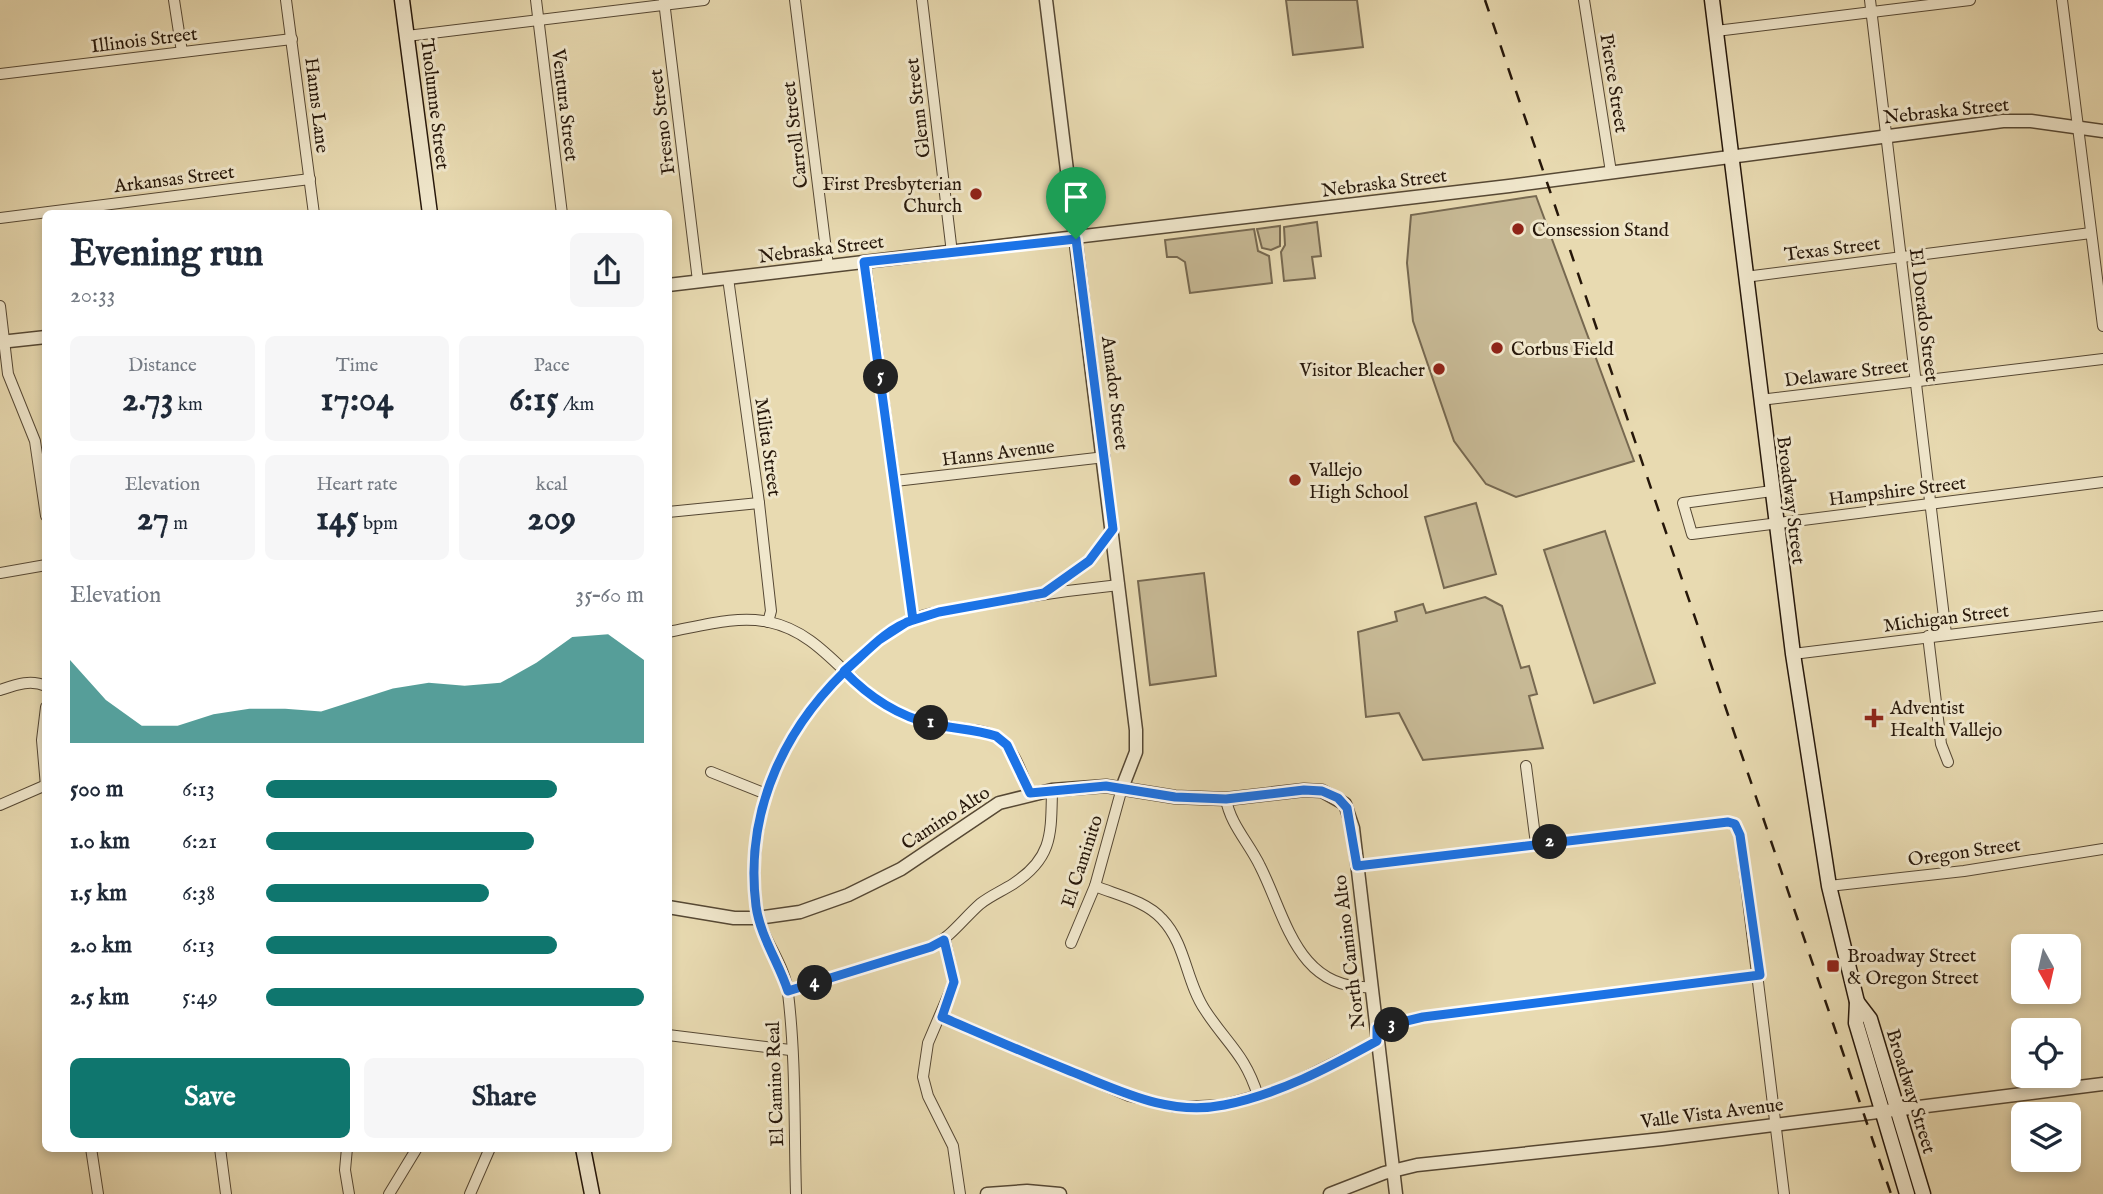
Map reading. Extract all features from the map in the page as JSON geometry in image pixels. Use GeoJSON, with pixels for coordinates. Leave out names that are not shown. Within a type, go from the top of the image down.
{"type":"FeatureCollection","features":[{"type":"Feature","properties":{"kind":"main road","name":"Tuolumne Street"},"geometry":{"type":"LineString","coordinates":[[402,0],[429,210]]}},
{"type":"Feature","properties":{"kind":"main road","name":"Broadway Street"},"geometry":{"type":"LineString","coordinates":[[1712,0],[1793,654],[1829,887],[1857,1002],[1856,1023],[1908,1194]]}},
{"type":"Feature","properties":{"kind":"main road","name":"Broadway Street"},"geometry":{"type":"LineString","coordinates":[[1857,1002],[1870,1019],[1923,1194]]}},
{"type":"Feature","properties":{"kind":"main road"},"geometry":{"type":"LineString","coordinates":[[584,1152],[592,1194]]}},
{"type":"Feature","properties":{"kind":"street"},"geometry":{"type":"LineString","coordinates":[[174,0],[182,52]]}},
{"type":"Feature","properties":{"kind":"street","name":"Hanns Lane"},"geometry":{"type":"LineString","coordinates":[[286,0],[314,210]]}},
{"type":"Feature","properties":{"kind":"street","name":"Ventura Street"},"geometry":{"type":"LineString","coordinates":[[536,0],[562,210]]}},
{"type":"Feature","properties":{"kind":"street"},"geometry":{"type":"LineString","coordinates":[[407,36],[665,2],[704,0]]}},
{"type":"Feature","properties":{"kind":"street","name":"Carroll Street"},"geometry":{"type":"LineString","coordinates":[[795,0],[828,266]]}},
{"type":"Feature","properties":{"kind":"street","name":"Glenn Street"},"geometry":{"type":"LineString","coordinates":[[922,0],[952,253]]}},
{"type":"Feature","properties":{"kind":"street","name":"Amador Street"},"geometry":{"type":"LineString","coordinates":[[1046,0],[1105,457],[1137,741],[1122,788]]}},
{"type":"Feature","properties":{"kind":"street","name":"Pierce Street"},"geometry":{"type":"LineString","coordinates":[[1584,0],[1611,172]]}},
{"type":"Feature","properties":{"kind":"street","name":"El Dorado Street"},"geometry":{"type":"LineString","coordinates":[[1870,0],[1946,634]]}},
{"type":"Feature","properties":{"kind":"street"},"geometry":{"type":"LineString","coordinates":[[1716,31],[1970,0]]}},
{"type":"Feature","properties":{"kind":"street"},"geometry":{"type":"LineString","coordinates":[[2063,0],[2103,326]]}},
{"type":"Feature","properties":{"kind":"street","name":"Fresno Street"},"geometry":{"type":"LineString","coordinates":[[665,2],[698,281]]}},
{"type":"Feature","properties":{"kind":"street","name":"Illinois Street"},"geometry":{"type":"LineString","coordinates":[[0,74],[292,39]]}},
{"type":"Feature","properties":{"kind":"street","name":"Nebraska Street"},"geometry":{"type":"LineString","coordinates":[[672,284],[1076,239],[2003,121],[2103,131]]}},
{"type":"Feature","properties":{"kind":"street","name":"Arkansas Street"},"geometry":{"type":"LineString","coordinates":[[64,210],[310,179]]}},
{"type":"Feature","properties":{"kind":"street","name":"Arkansas Street"},"geometry":{"type":"LineString","coordinates":[[0,218],[42,213]]}},
{"type":"Feature","properties":{"kind":"street","name":"Texas Street"},"geometry":{"type":"LineString","coordinates":[[1745,277],[2091,233]]}},
{"type":"Feature","properties":{"kind":"street"},"geometry":{"type":"LineString","coordinates":[[864,262],[913,620]]}},
{"type":"Feature","properties":{"kind":"street","name":"Milita Street"},"geometry":{"type":"LineString","coordinates":[[728,278],[760,503],[771,611],[768,622]]}},
{"type":"Feature","properties":{"kind":"street"},"geometry":{"type":"LineString","coordinates":[[0,306],[2,342],[12,391],[34,441],[42,491]]}},
{"type":"Feature","properties":{"kind":"street"},"geometry":{"type":"LineString","coordinates":[[2,342],[42,337]]}},
{"type":"Feature","properties":{"kind":"street","name":"Delaware Street"},"geometry":{"type":"LineString","coordinates":[[1760,400],[2103,359]]}},
{"type":"Feature","properties":{"kind":"street","name":"Hanns Avenue"},"geometry":{"type":"LineString","coordinates":[[895,481],[1105,457]]}},
{"type":"Feature","properties":{"kind":"street","name":"Hampshire Street"},"geometry":{"type":"LineString","coordinates":[[1772,491],[1683,503],[1692,534],[2103,482]]}},
{"type":"Feature","properties":{"kind":"street"},"geometry":{"type":"LineString","coordinates":[[672,512],[760,503]]}},
{"type":"Feature","properties":{"kind":"street"},"geometry":{"type":"LineString","coordinates":[[1044,593],[1089,561],[1113,529]]}},
{"type":"Feature","properties":{"kind":"street"},"geometry":{"type":"LineString","coordinates":[[0,573],[42,566]]}},
{"type":"Feature","properties":{"kind":"street","name":"El Camino Real"},"geometry":{"type":"LineString","coordinates":[[796,1194],[788,991],[758,918],[755,851],[766,794],[787,741],[809,709],[844,671],[879,640],[913,620],[939,612],[1044,593],[1119,585]]}},
{"type":"Feature","properties":{"kind":"street","name":"Michigan Street"},"geometry":{"type":"LineString","coordinates":[[1793,654],[2103,616]]}},
{"type":"Feature","properties":{"kind":"street"},"geometry":{"type":"LineString","coordinates":[[672,631],[728,621],[768,622],[815,643],[873,696],[915,719],[996,736],[1007,745],[1030,793]]}},
{"type":"Feature","properties":{"kind":"street"},"geometry":{"type":"LineString","coordinates":[[1928,636],[1941,744],[1948,762]]}},
{"type":"Feature","properties":{"kind":"street"},"geometry":{"type":"LineString","coordinates":[[0,690],[19,684],[42,684]]}},
{"type":"Feature","properties":{"kind":"street"},"geometry":{"type":"LineString","coordinates":[[1526,766],[1536,844]]}},
{"type":"Feature","properties":{"kind":"street"},"geometry":{"type":"LineString","coordinates":[[711,772],[766,794]]}},
{"type":"Feature","properties":{"kind":"street"},"geometry":{"type":"LineString","coordinates":[[0,805],[42,786]]}},
{"type":"Feature","properties":{"kind":"street","name":"Camino Alto"},"geometry":{"type":"LineString","coordinates":[[672,908],[705,915],[758,918],[800,912],[866,887],[924,855],[987,808],[1030,793],[1106,786],[1175,797],[1226,799],[1293,791]]}},
{"type":"Feature","properties":{"kind":"street","name":"El Caminito"},"geometry":{"type":"LineString","coordinates":[[1071,943],[1095,886],[1122,788]]}},
{"type":"Feature","properties":{"kind":"street"},"geometry":{"type":"LineString","coordinates":[[788,991],[931,947],[944,940],[980,905],[1029,873],[1042,858],[1052,828],[1052,790]]}},
{"type":"Feature","properties":{"kind":"street","name":"North Camino Alto"},"geometry":{"type":"LineString","coordinates":[[1293,791],[1322,791],[1345,804],[1353,828],[1396,1194]]}},
{"type":"Feature","properties":{"kind":"street"},"geometry":{"type":"LineString","coordinates":[[1226,799],[1230,817],[1260,865],[1287,933],[1303,958],[1335,979],[1355,986],[1372,987]]}},
{"type":"Feature","properties":{"kind":"street"},"geometry":{"type":"LineString","coordinates":[[1357,866],[1728,822],[1739,830],[1760,975],[1784,1194]]}},
{"type":"Feature","properties":{"kind":"street","name":"Oregon Street"},"geometry":{"type":"LineString","coordinates":[[1829,887],[1964,871],[2103,849]]}},
{"type":"Feature","properties":{"kind":"street"},"geometry":{"type":"LineString","coordinates":[[1095,886],[1153,911],[1163,920],[1179,947],[1205,1011],[1239,1051],[1250,1069],[1258,1096]]}},
{"type":"Feature","properties":{"kind":"street"},"geometry":{"type":"LineString","coordinates":[[944,940],[954,982],[942,1017],[928,1043],[923,1077],[928,1096],[953,1146],[960,1194]]}},
{"type":"Feature","properties":{"kind":"street"},"geometry":{"type":"LineString","coordinates":[[942,1017],[1147,1102],[1197,1107],[1223,1105],[1294,1083],[1377,1035],[1423,1017],[1760,975]]}},
{"type":"Feature","properties":{"kind":"street"},"geometry":{"type":"LineString","coordinates":[[672,1035],[790,1049]]}},
{"type":"Feature","properties":{"kind":"street","name":"Valle Vista Avenue"},"geometry":{"type":"LineString","coordinates":[[1331,1194],[1393,1171],[2103,1084]]}},
{"type":"Feature","properties":{"kind":"street"},"geometry":{"type":"LineString","coordinates":[[92,1152],[98,1194]]}},
{"type":"Feature","properties":{"kind":"street"},"geometry":{"type":"LineString","coordinates":[[221,1152],[226,1194]]}},
{"type":"Feature","properties":{"kind":"street"},"geometry":{"type":"LineString","coordinates":[[347,1152],[345,1170],[349,1194]]}},
{"type":"Feature","properties":{"kind":"street"},"geometry":{"type":"LineString","coordinates":[[389,1194],[415,1152]]}},
{"type":"Feature","properties":{"kind":"street"},"geometry":{"type":"LineString","coordinates":[[470,1194],[488,1152]]}},
{"type":"Feature","properties":{"kind":"street"},"geometry":{"type":"LineString","coordinates":[[987,1194],[1060,1194]]}},
{"type":"Feature","properties":{"kind":"shaded area"},"geometry":{"type":"Polygon","coordinates":[[[1286,0],[1357,0],[1363,47],[1293,55],[1286,0]]]}},
{"type":"Feature","properties":{"kind":"shaded area"},"geometry":{"type":"Polygon","coordinates":[[[1536,196],[1634,461],[1516,497],[1486,484],[1454,441],[1413,321],[1407,263],[1411,215],[1536,196]]]}},
{"type":"Feature","properties":{"kind":"shaded area"},"geometry":{"type":"Polygon","coordinates":[[[1317,222],[1321,256],[1312,257],[1315,278],[1284,281],[1281,252],[1285,245],[1284,227],[1317,222]]]}},
{"type":"Feature","properties":{"kind":"shaded area"},"geometry":{"type":"Polygon","coordinates":[[[1280,226],[1280,246],[1271,250],[1262,248],[1257,229],[1280,226]]]}},
{"type":"Feature","properties":{"kind":"shaded area"},"geometry":{"type":"Polygon","coordinates":[[[1254,229],[1258,251],[1269,256],[1272,283],[1190,293],[1185,262],[1177,257],[1167,257],[1165,240],[1254,229]]]}},
{"type":"Feature","properties":{"kind":"shaded area"},"geometry":{"type":"Polygon","coordinates":[[[1476,503],[1496,574],[1444,588],[1425,517],[1476,503]]]}},
{"type":"Feature","properties":{"kind":"shaded area"},"geometry":{"type":"Polygon","coordinates":[[[1605,531],[1655,683],[1594,703],[1544,550],[1605,531]]]}},
{"type":"Feature","properties":{"kind":"shaded area"},"geometry":{"type":"Polygon","coordinates":[[[1204,573],[1216,676],[1150,685],[1138,581],[1204,573]]]}},
{"type":"Feature","properties":{"kind":"shaded area"},"geometry":{"type":"Polygon","coordinates":[[[1485,597],[1502,606],[1521,668],[1529,666],[1537,694],[1529,696],[1543,748],[1423,760],[1399,713],[1366,717],[1358,632],[1397,621],[1395,612],[1423,604],[1426,613],[1485,597]]]}},
{"type":"Feature","properties":{"kind":"railway"},"geometry":{"type":"LineString","coordinates":[[1485,0],[1891,1194]]}},
{"type":"Feature","properties":{"kind":"place","name":"First Presbyterian Church"},"geometry":{"type":"Point","coordinates":[976,194]}},
{"type":"Feature","properties":{"kind":"place","name":"Consession Stand"},"geometry":{"type":"Point","coordinates":[1518,229]}},
{"type":"Feature","properties":{"kind":"place","name":"Corbus Field"},"geometry":{"type":"Point","coordinates":[1497,348]}},
{"type":"Feature","properties":{"kind":"place","name":"Visitor Bleacher"},"geometry":{"type":"Point","coordinates":[1439,369]}},
{"type":"Feature","properties":{"kind":"place","name":"Vallejo High School"},"geometry":{"type":"Point","coordinates":[1295,480]}},
{"type":"Feature","properties":{"kind":"place","name":"Adventist Health Vallejo"},"geometry":{"type":"Point","coordinates":[1874,718]}},
{"type":"Feature","properties":{"kind":"place","name":"Broadway Street & Oregon Street"},"geometry":{"type":"Point","coordinates":[1833,966]}},
{"type":"Feature","properties":{"kind":"route"},"geometry":{"type":"LineString","coordinates":[[1076,239],[864,262],[913,620],[907,622],[879,640],[844,671],[827,688],[787,741],[770,782],[755,851],[756,904],[765,938],[788,991],[931,947],[944,940],[952,964],[954,982],[942,1017],[1129,1097],[1175,1107],[1197,1107],[1223,1105],[1283,1088],[1377,1041],[1377,1028],[1423,1017],[1760,975],[1740,835],[1735,824],[1728,822],[1357,866],[1349,813],[1345,804],[1328,793],[1312,789],[1206,799],[1106,786],[1030,793],[1007,745],[996,736],[915,719],[873,696],[844,671],[879,640],[907,622],[939,612],[1044,593],[1089,561],[1113,529],[1076,239]]}}]}
